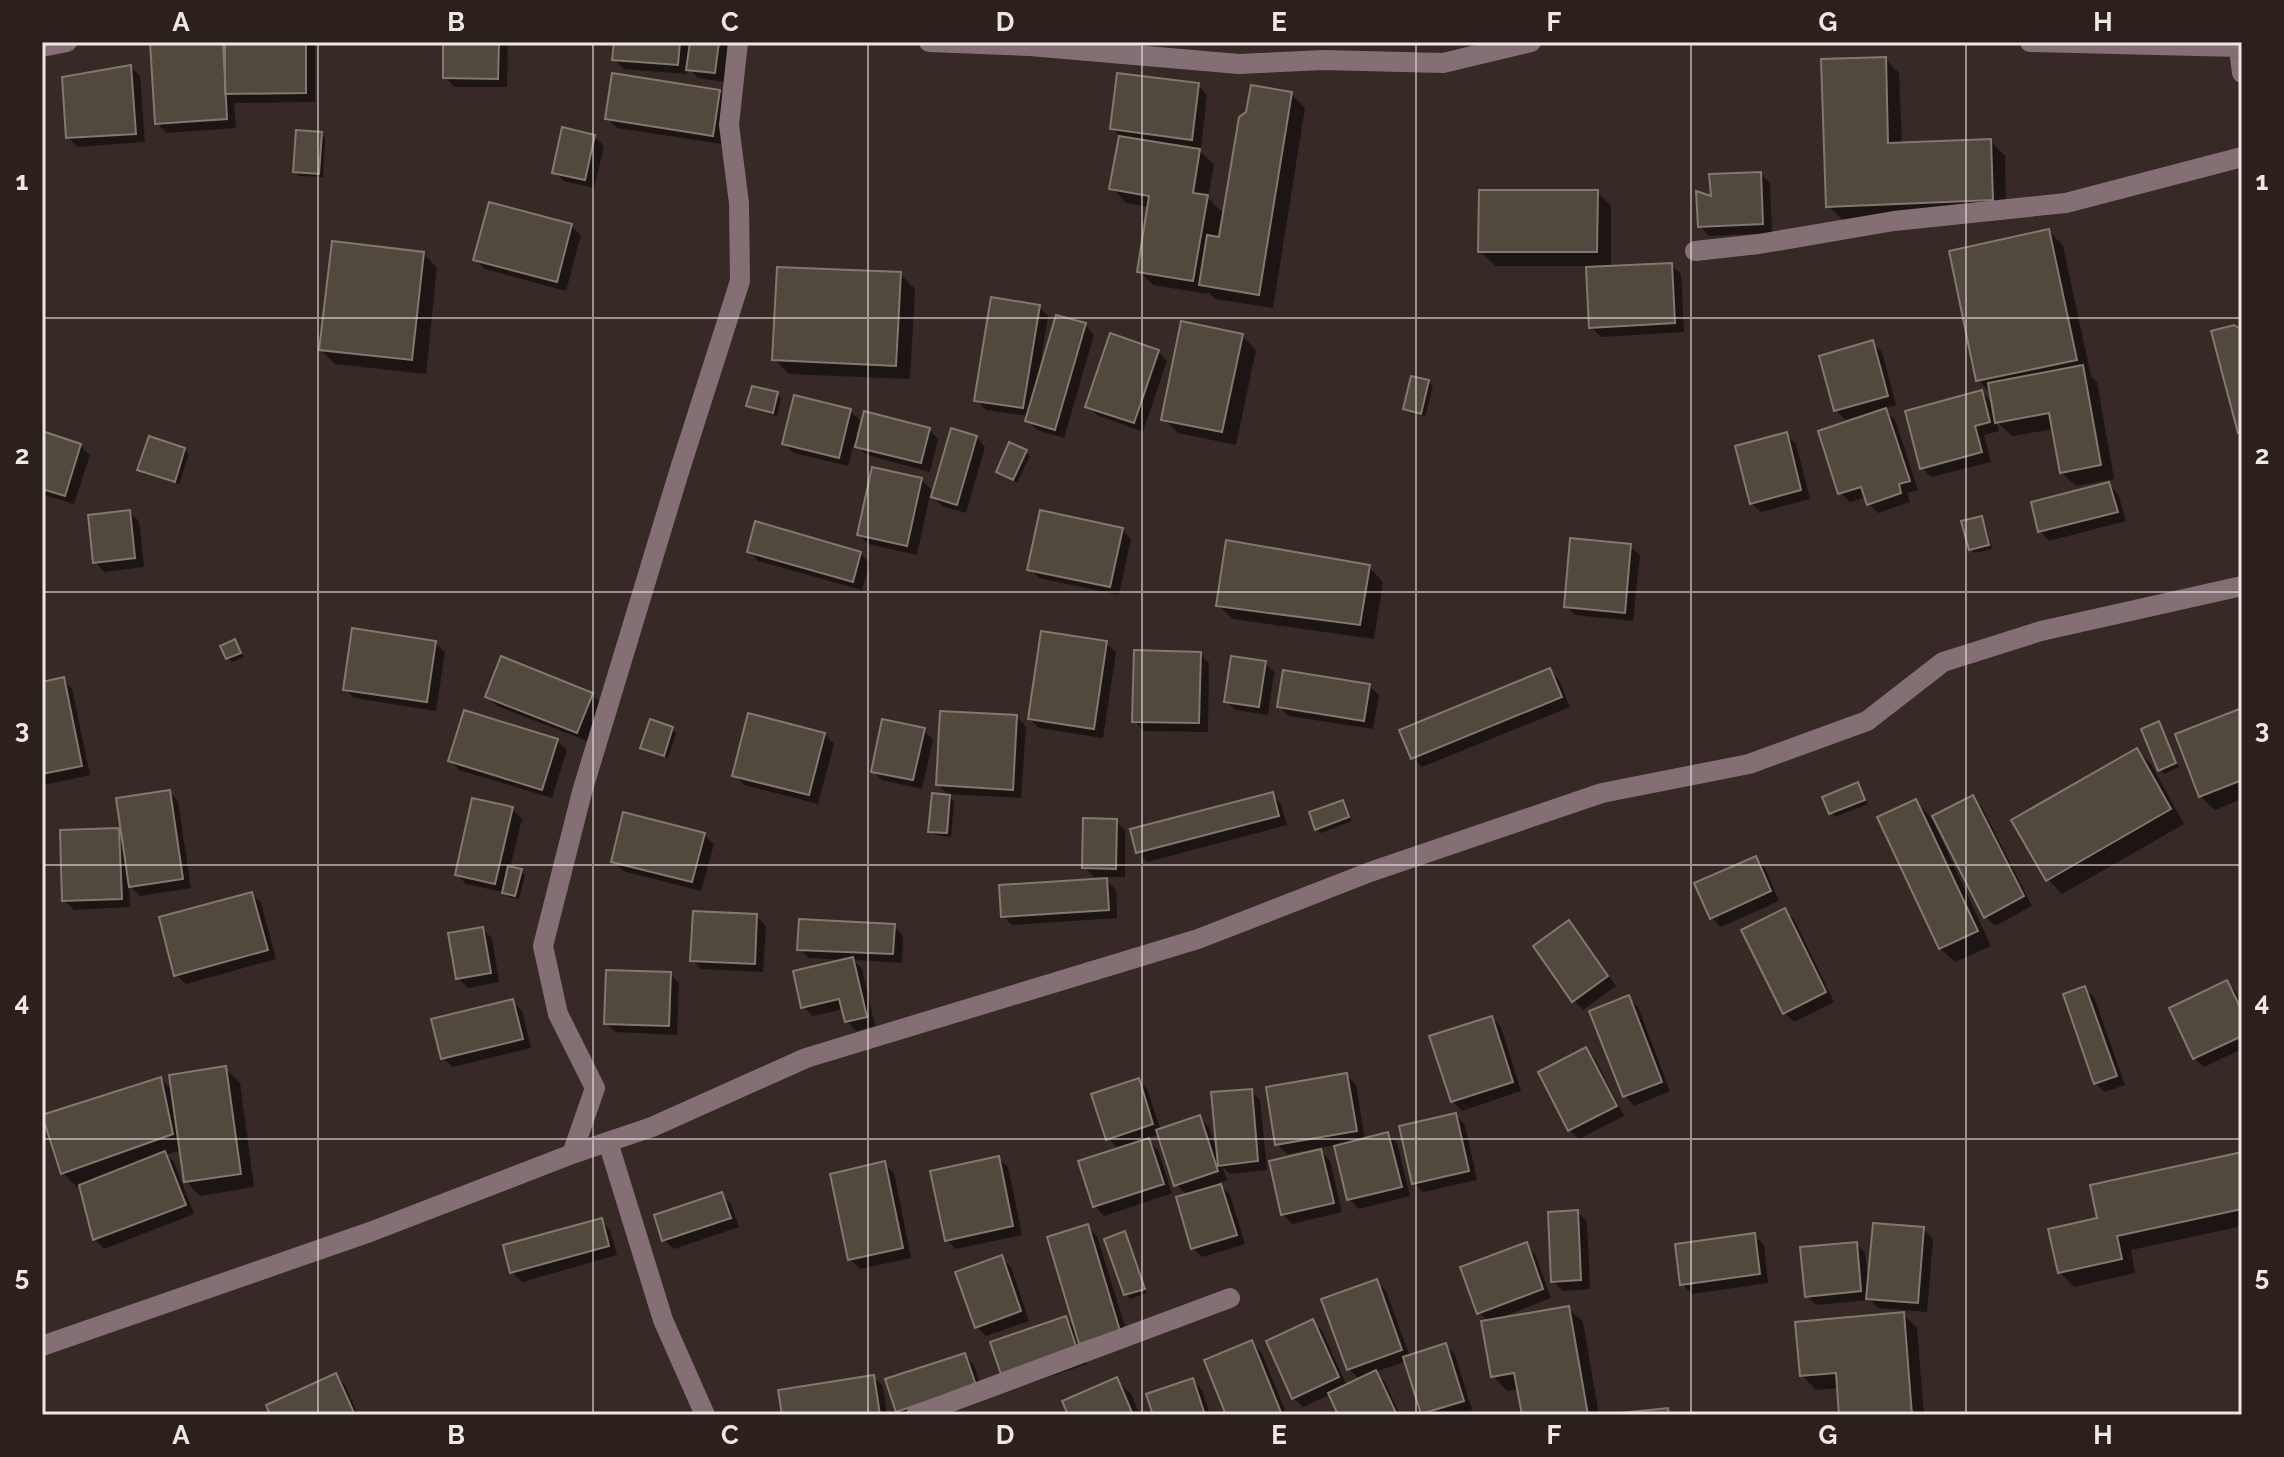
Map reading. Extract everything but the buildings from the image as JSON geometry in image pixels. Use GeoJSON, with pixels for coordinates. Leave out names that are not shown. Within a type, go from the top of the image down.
{"type":"FeatureCollection","features":[{"type":"Feature","properties":{"kind":"street"},"geometry":{"type":"LineString","coordinates":[[42,47],[67,42]]}},
{"type":"Feature","properties":{"kind":"street"},"geometry":{"type":"LineString","coordinates":[[572,1154],[595,1088],[558,1014],[543,946],[582,792],[740,281],[739,203],[729,125],[738,42]]}},
{"type":"Feature","properties":{"kind":"street"},"geometry":{"type":"LineString","coordinates":[[929,42],[1030,46],[1239,64],[1323,60],[1443,63],[1531,42]]}},
{"type":"Feature","properties":{"kind":"street"},"geometry":{"type":"LineString","coordinates":[[2030,42],[2239,45],[2242,73]]}},
{"type":"Feature","properties":{"kind":"street"},"geometry":{"type":"LineString","coordinates":[[1695,251],[1759,244],[1894,221],[2066,203],[2242,157]]}},
{"type":"Feature","properties":{"kind":"street"},"geometry":{"type":"LineString","coordinates":[[42,1346],[370,1232],[572,1154],[652,1127],[806,1058],[1198,939],[1370,872],[1602,793],[1749,764],[1867,721],[1943,662],[2041,631],[2242,586]]}},
{"type":"Feature","properties":{"kind":"street"},"geometry":{"type":"LineString","coordinates":[[608,1142],[663,1320],[705,1415]]}},
{"type":"Feature","properties":{"kind":"street"},"geometry":{"type":"LineString","coordinates":[[916,1415],[1230,1298]]}}]}
